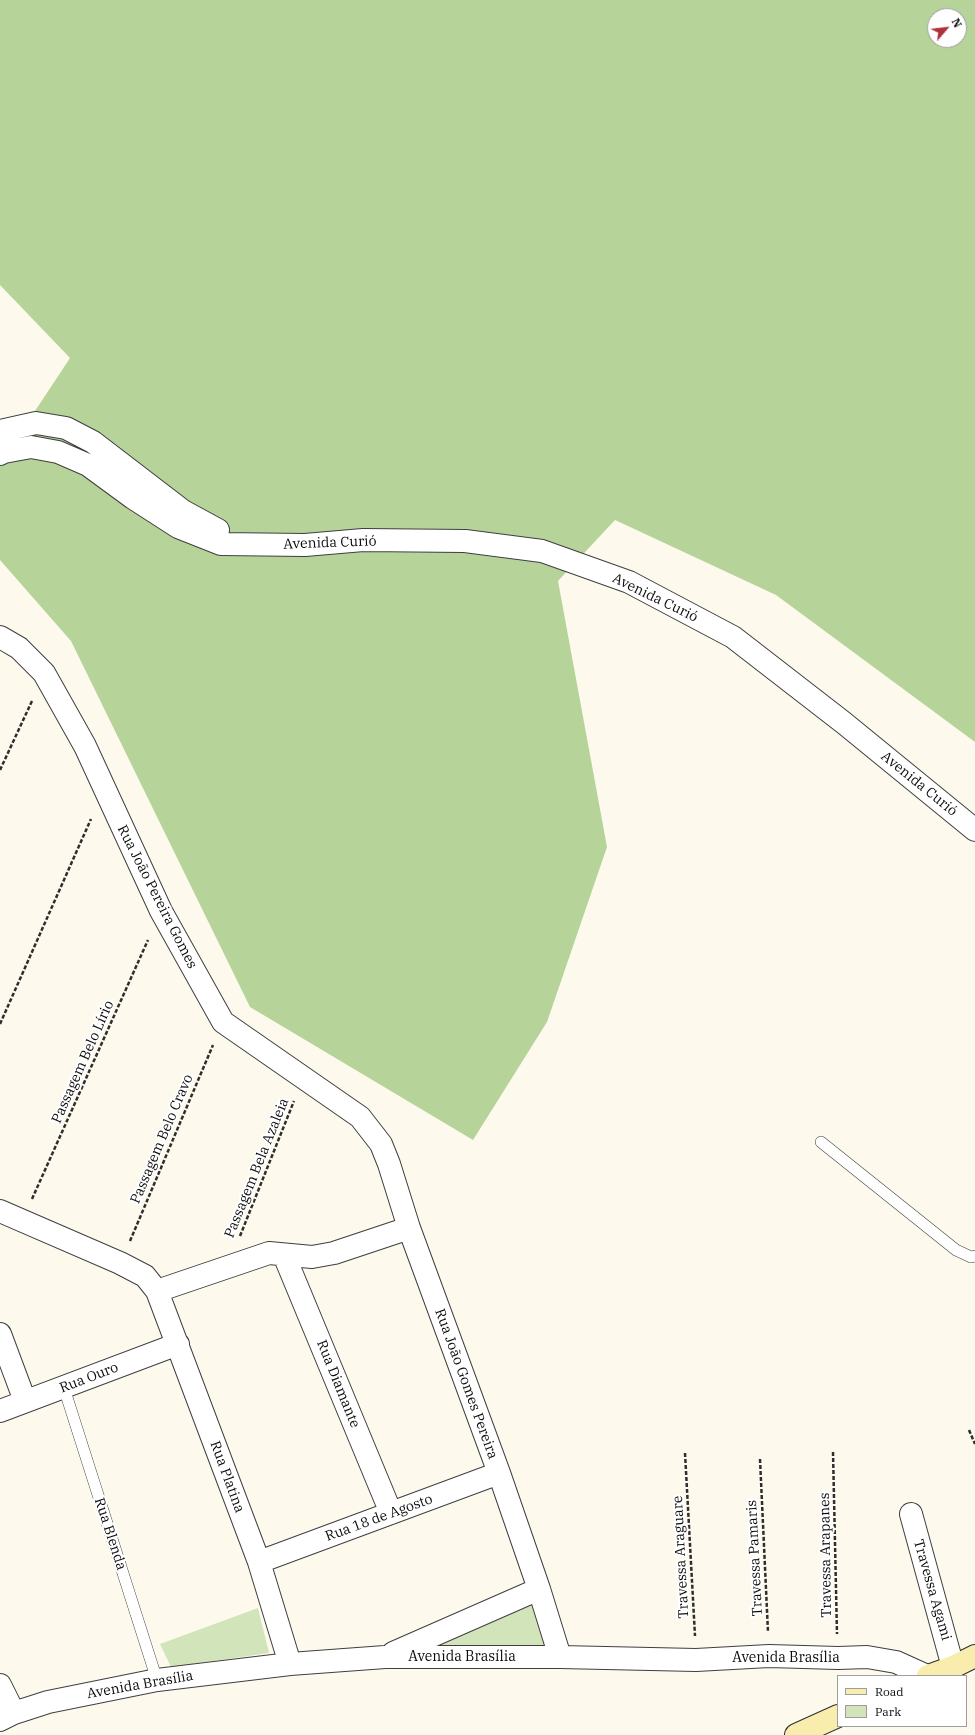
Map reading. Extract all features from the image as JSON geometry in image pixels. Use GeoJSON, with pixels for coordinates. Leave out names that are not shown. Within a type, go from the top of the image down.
{"type":"FeatureCollection","features":[{"type":"Feature","properties":{"kind":"main road"},"geometry":{"type":"LineString","coordinates":[[931,1675],[953,1667],[975,1656]]}},
{"type":"Feature","properties":{"kind":"main road"},"geometry":{"type":"LineString","coordinates":[[796,1735],[837,1716]]}},
{"type":"Feature","properties":{"kind":"street","name":"Avenida Curió"},"geometry":{"type":"LineString","coordinates":[[0,431],[36,423],[66,428],[93,442],[183,511],[245,544]]}},
{"type":"Feature","properties":{"kind":"street","name":"Avenida Curió"},"geometry":{"type":"LineString","coordinates":[[0,454],[31,447],[58,452],[88,465],[133,498],[178,527],[221,544],[305,545],[363,540],[465,541],[542,551],[630,582],[733,637],[844,723],[975,830]]}},
{"type":"Feature","properties":{"kind":"street","name":"Rua João Pereira Gomes"},"geometry":{"type":"LineString","coordinates":[[0,637],[19,648],[44,673],[85,746],[161,911],[223,1022],[360,1117]]}},
{"type":"Feature","properties":{"kind":"street","name":"Rua João Gomes Pereira"},"geometry":{"type":"LineString","coordinates":[[360,1117],[380,1144],[389,1164],[409,1228],[499,1473],[539,1589],[560,1657]]}},
{"type":"Feature","properties":{"kind":"street","name":"Rua Platina"},"geometry":{"type":"LineString","coordinates":[[0,1211],[22,1222],[120,1263],[144,1276],[157,1291],[259,1562],[290,1664]]}},
{"type":"Feature","properties":{"kind":"street"},"geometry":{"type":"LineString","coordinates":[[157,1291],[269,1253],[312,1257],[334,1253],[409,1228]]}},
{"type":"Feature","properties":{"kind":"street","name":"Rua Diamante"},"geometry":{"type":"LineString","coordinates":[[284,1254],[391,1513]]}},
{"type":"Feature","properties":{"kind":"street"},"geometry":{"type":"LineString","coordinates":[[0,1334],[25,1401]]}},
{"type":"Feature","properties":{"kind":"street","name":"Rua Ouro"},"geometry":{"type":"LineString","coordinates":[[0,1412],[25,1401],[64,1388],[178,1344]]}},
{"type":"Feature","properties":{"kind":"street","name":"Rua 18 de Agosto"},"geometry":{"type":"LineString","coordinates":[[259,1562],[499,1473]]}},
{"type":"Feature","properties":{"kind":"street","name":"Travessa Agami"},"geometry":{"type":"LineString","coordinates":[[911,1514],[953,1667]]}},
{"type":"Feature","properties":{"kind":"street"},"geometry":{"type":"LineString","coordinates":[[385,1657],[539,1589]]}},
{"type":"Feature","properties":{"kind":"street","name":"Avenida Brasília"},"geometry":{"type":"LineString","coordinates":[[7,1716],[48,1702],[157,1680],[290,1664],[385,1657],[560,1657],[696,1660],[770,1656],[838,1658],[867,1657],[896,1662],[926,1675]]}},
{"type":"Feature","properties":{"kind":"street"},"geometry":{"type":"LineString","coordinates":[[0,1684],[7,1716]]}},
{"type":"Feature","properties":{"kind":"lane"},"geometry":{"type":"LineString","coordinates":[[821,1142],[956,1250],[971,1257],[975,1256]]}},
{"type":"Feature","properties":{"kind":"lane","name":"Rua Blenda"},"geometry":{"type":"LineString","coordinates":[[64,1388],[157,1680]]}},
{"type":"Feature","properties":{"kind":"path"},"geometry":{"type":"LineString","coordinates":[[0,770],[44,673]]}},
{"type":"Feature","properties":{"kind":"path"},"geometry":{"type":"LineString","coordinates":[[0,1024],[105,790]]}},
{"type":"Feature","properties":{"kind":"path","name":"Passagem Belo Lírio"},"geometry":{"type":"LineString","coordinates":[[22,1222],[161,911]]}},
{"type":"Feature","properties":{"kind":"path","name":"Passagem Belo Cravo"},"geometry":{"type":"LineString","coordinates":[[120,1263],[223,1022]]}},
{"type":"Feature","properties":{"kind":"path","name":"Passagem Bela Azaleia"},"geometry":{"type":"LineString","coordinates":[[229,1266],[304,1079]]}},
{"type":"Feature","properties":{"kind":"path"},"geometry":{"type":"LineString","coordinates":[[969,1430],[975,1444]]}},
{"type":"Feature","properties":{"kind":"path","name":"Travessa Arapanes"},"geometry":{"type":"LineString","coordinates":[[833,1452],[838,1658]]}},
{"type":"Feature","properties":{"kind":"path","name":"Travessa Araguare"},"geometry":{"type":"LineString","coordinates":[[685,1454],[696,1660]]}},
{"type":"Feature","properties":{"kind":"path","name":"Travessa Pamaris"},"geometry":{"type":"LineString","coordinates":[[760,1459],[770,1656]]}},
{"type":"Feature","properties":{"kind":"green space"},"geometry":{"type":"Polygon","coordinates":[[[0,0],[975,0],[975,742],[776,595],[615,520],[558,581],[607,847],[547,1022],[473,1140],[250,1007],[71,641],[0,560],[0,464],[70,358],[0,285],[0,0]]]}},
{"type":"Feature","properties":{"kind":"green space"},"geometry":{"type":"Polygon","coordinates":[[[533,1600],[545,1648],[422,1648],[533,1600]]]}},
{"type":"Feature","properties":{"kind":"green space"},"geometry":{"type":"Polygon","coordinates":[[[258,1608],[269,1653],[171,1667],[160,1644],[258,1608]]]}}]}
